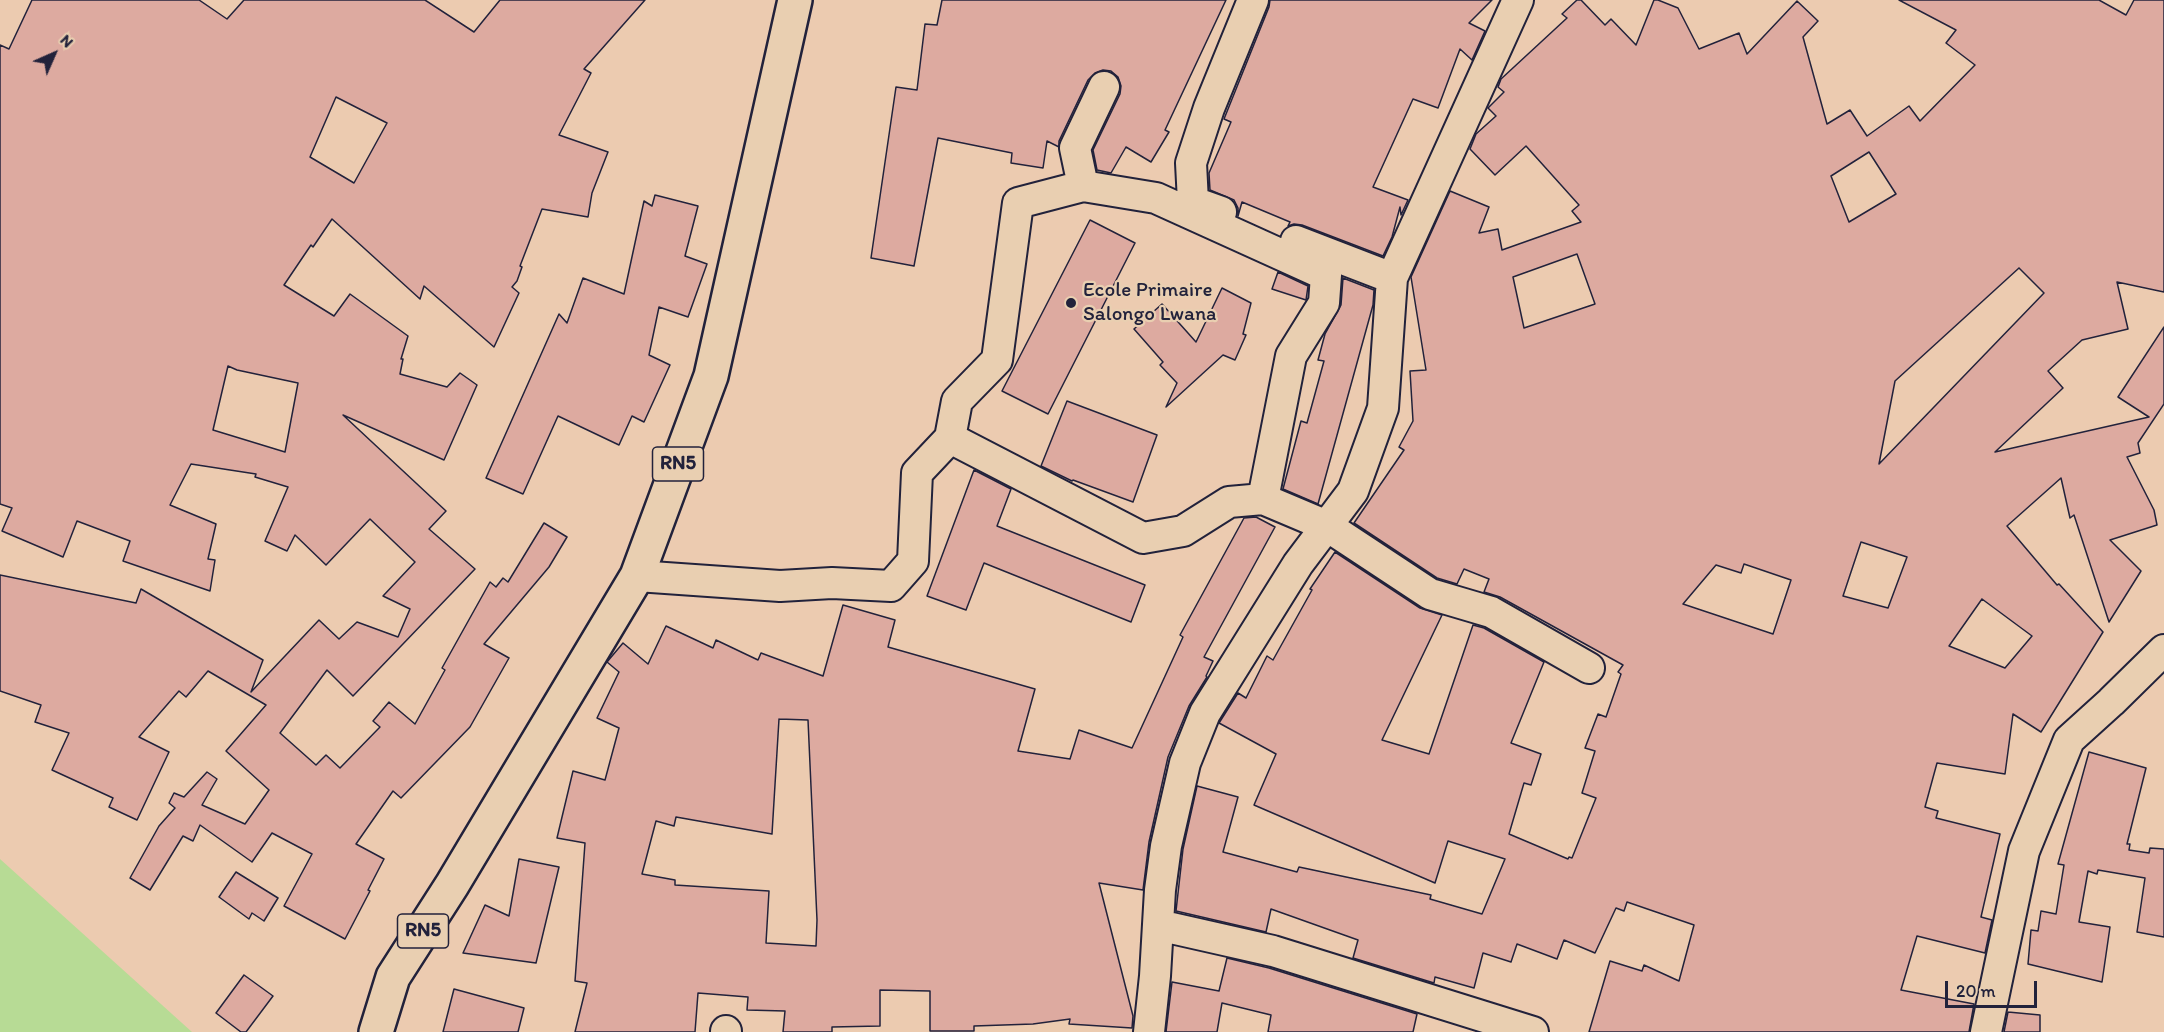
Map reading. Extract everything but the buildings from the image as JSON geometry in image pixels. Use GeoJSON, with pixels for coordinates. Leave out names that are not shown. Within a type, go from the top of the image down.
{"type":"FeatureCollection","features":[{"type":"Feature","properties":{"kind":"highway","name":"RN5"},"geometry":{"type":"LineString","coordinates":[[376,1032],[393,977],[452,885],[637,576],[711,376],[795,0]]}},
{"type":"Feature","properties":{"kind":"street"},"geometry":{"type":"LineString","coordinates":[[1253,0],[1209,108],[1191,163],[1193,201],[1392,278]]}},
{"type":"Feature","properties":{"kind":"street"},"geometry":{"type":"LineString","coordinates":[[1149,1032],[1163,868],[1172,812],[1185,763],[1205,713],[1298,564],[1353,491],[1383,408],[1392,278],[1518,0]]}},
{"type":"Feature","properties":{"kind":"street"},"geometry":{"type":"LineString","coordinates":[[1083,186],[1075,148],[1104,87]]}},
{"type":"Feature","properties":{"kind":"street"},"geometry":{"type":"LineString","coordinates":[[637,576],[780,586],[832,583],[891,586],[913,561],[917,473],[950,438],[957,401],[997,360],[1018,203],[1083,186],[1156,198],[1326,275],[1324,303],[1291,356],[1263,499]]}},
{"type":"Feature","properties":{"kind":"street"},"geometry":{"type":"LineString","coordinates":[[950,438],[1143,538],[1183,531],[1229,502],[1263,499],[1327,526],[1430,594],[1491,612],[1588,668]]}},
{"type":"Feature","properties":{"kind":"street"},"geometry":{"type":"LineString","coordinates":[[1986,1032],[2024,851],[2069,740],[2164,650]]}},
{"type":"Feature","properties":{"kind":"street"},"geometry":{"type":"LineString","coordinates":[[1158,925],[1273,951],[1481,1024],[1533,1032]]}},
{"type":"Feature","properties":{"kind":"green space"},"geometry":{"type":"Polygon","coordinates":[[[0,859],[192,1032],[0,1032],[0,859]]]}},
{"type":"Feature","properties":{"kind":"place","name":"Ecole Primaire Salongo Lwana"},"geometry":{"type":"Point","coordinates":[1071,303]}}]}
